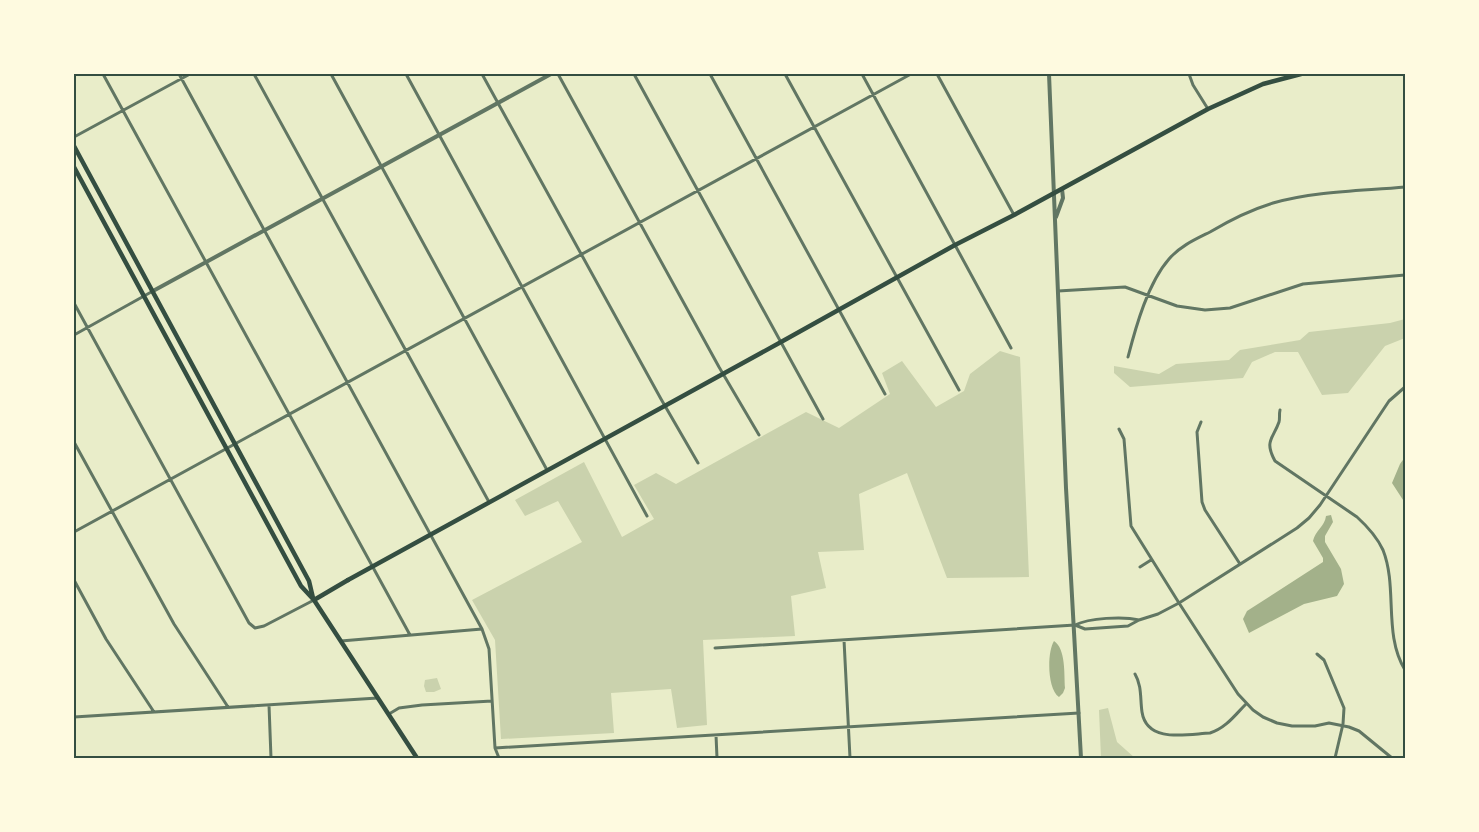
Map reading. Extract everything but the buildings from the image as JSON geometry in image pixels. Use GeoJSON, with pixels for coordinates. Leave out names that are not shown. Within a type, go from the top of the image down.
{"type":"FeatureCollection","features":[{"type":"Feature","properties":{"kind":"main road"},"geometry":{"type":"LineString","coordinates":[[314,600],[838,309],[1053,194],[1208,108],[1263,84],[1301,74]]}},
{"type":"Feature","properties":{"kind":"main road"},"geometry":{"type":"LineString","coordinates":[[74,146],[309,581],[314,600]]}},
{"type":"Feature","properties":{"kind":"main road"},"geometry":{"type":"LineString","coordinates":[[74,167],[300,586],[314,600],[417,758]]}},
{"type":"Feature","properties":{"kind":"street"},"geometry":{"type":"LineString","coordinates":[[103,74],[410,635]]}},
{"type":"Feature","properties":{"kind":"street"},"geometry":{"type":"LineString","coordinates":[[179,74],[482,629],[489,649],[496,748],[499,758]]}},
{"type":"Feature","properties":{"kind":"street"},"geometry":{"type":"LineString","coordinates":[[74,137],[190,74]]}},
{"type":"Feature","properties":{"kind":"street"},"geometry":{"type":"LineString","coordinates":[[254,74],[489,502]]}},
{"type":"Feature","properties":{"kind":"street"},"geometry":{"type":"LineString","coordinates":[[330,74],[548,470]]}},
{"type":"Feature","properties":{"kind":"street"},"geometry":{"type":"LineString","coordinates":[[406,74],[648,516]]}},
{"type":"Feature","properties":{"kind":"street"},"geometry":{"type":"LineString","coordinates":[[482,74],[664,406],[698,463]]}},
{"type":"Feature","properties":{"kind":"street"},"geometry":{"type":"LineString","coordinates":[[74,335],[551,74]]}},
{"type":"Feature","properties":{"kind":"street"},"geometry":{"type":"LineString","coordinates":[[558,74],[723,374],[759,434]]}},
{"type":"Feature","properties":{"kind":"street"},"geometry":{"type":"LineString","coordinates":[[634,74],[823,419]]}},
{"type":"Feature","properties":{"kind":"street"},"geometry":{"type":"LineString","coordinates":[[710,74],[885,394]]}},
{"type":"Feature","properties":{"kind":"street"},"geometry":{"type":"LineString","coordinates":[[785,74],[959,390]]}},
{"type":"Feature","properties":{"kind":"street"},"geometry":{"type":"LineString","coordinates":[[862,74],[1011,348]]}},
{"type":"Feature","properties":{"kind":"street"},"geometry":{"type":"LineString","coordinates":[[74,532],[911,74]]}},
{"type":"Feature","properties":{"kind":"street"},"geometry":{"type":"LineString","coordinates":[[938,74],[1014,214]]}},
{"type":"Feature","properties":{"kind":"street"},"geometry":{"type":"LineString","coordinates":[[1049,74],[1066,478],[1082,758]]}},
{"type":"Feature","properties":{"kind":"street"},"geometry":{"type":"LineString","coordinates":[[1189,74],[1193,85],[1208,108]]}},
{"type":"Feature","properties":{"kind":"street"},"geometry":{"type":"LineString","coordinates":[[1128,357],[1149,295],[1162,268],[1176,252],[1236,217],[1290,198],[1405,187]]}},
{"type":"Feature","properties":{"kind":"street"},"geometry":{"type":"LineString","coordinates":[[1055,219],[1062,198],[1062,189]]}},
{"type":"Feature","properties":{"kind":"street"},"geometry":{"type":"LineString","coordinates":[[1058,291],[1125,287],[1177,306],[1193,309],[1220,309],[1239,305],[1303,284],[1405,275]]}},
{"type":"Feature","properties":{"kind":"street"},"geometry":{"type":"LineString","coordinates":[[74,303],[251,626],[259,628],[264,626],[314,600]]}},
{"type":"Feature","properties":{"kind":"street"},"geometry":{"type":"LineString","coordinates":[[1075,625],[1085,629],[1128,626],[1158,614],[1178,604],[1309,518],[1326,496],[1389,401],[1405,387]]}},
{"type":"Feature","properties":{"kind":"street"},"geometry":{"type":"LineString","coordinates":[[1280,410],[1279,422],[1270,440],[1272,455],[1280,466],[1358,517],[1368,527],[1382,550],[1388,571],[1396,651],[1405,670]]}},
{"type":"Feature","properties":{"kind":"street"},"geometry":{"type":"LineString","coordinates":[[1201,422],[1196,432],[1202,502],[1205,510],[1240,564]]}},
{"type":"Feature","properties":{"kind":"street"},"geometry":{"type":"LineString","coordinates":[[1119,429],[1124,439],[1131,526],[1178,604],[1246,704],[1264,717],[1277,723],[1292,726],[1315,726],[1329,723],[1343,724],[1359,731],[1392,758]]}},
{"type":"Feature","properties":{"kind":"street"},"geometry":{"type":"LineString","coordinates":[[74,442],[174,624],[228,708]]}},
{"type":"Feature","properties":{"kind":"street"},"geometry":{"type":"LineString","coordinates":[[1140,567],[1151,560]]}},
{"type":"Feature","properties":{"kind":"street"},"geometry":{"type":"LineString","coordinates":[[74,580],[106,639],[154,712]]}},
{"type":"Feature","properties":{"kind":"street"},"geometry":{"type":"LineString","coordinates":[[715,648],[1075,625],[1083,621],[1131,618],[1139,620]]}},
{"type":"Feature","properties":{"kind":"street"},"geometry":{"type":"LineString","coordinates":[[340,641],[482,629]]}},
{"type":"Feature","properties":{"kind":"street"},"geometry":{"type":"LineString","coordinates":[[844,640],[850,758]]}},
{"type":"Feature","properties":{"kind":"street"},"geometry":{"type":"LineString","coordinates":[[1317,654],[1324,660],[1344,708],[1343,724],[1335,758]]}},
{"type":"Feature","properties":{"kind":"street"},"geometry":{"type":"LineString","coordinates":[[1135,674],[1140,683],[1144,720],[1148,726],[1162,734],[1210,733],[1217,731],[1224,727],[1246,704]]}},
{"type":"Feature","properties":{"kind":"street"},"geometry":{"type":"LineString","coordinates":[[74,717],[378,698]]}},
{"type":"Feature","properties":{"kind":"street"},"geometry":{"type":"LineString","coordinates":[[389,714],[399,708],[492,701]]}},
{"type":"Feature","properties":{"kind":"street"},"geometry":{"type":"LineString","coordinates":[[269,705],[271,758]]}},
{"type":"Feature","properties":{"kind":"street"},"geometry":{"type":"LineString","coordinates":[[496,748],[1080,712]]}},
{"type":"Feature","properties":{"kind":"street"},"geometry":{"type":"LineString","coordinates":[[716,735],[717,758]]}},
{"type":"Feature","properties":{"kind":"shaded area"},"geometry":{"type":"Polygon","coordinates":[[[1405,319],[1405,338],[1385,346],[1348,393],[1322,395],[1298,352],[1275,352],[1252,362],[1243,378],[1130,387],[1114,373],[1114,366],[1159,374],[1176,364],[1229,360],[1240,350],[1300,340],[1309,332],[1390,323],[1405,319]]]}},
{"type":"Feature","properties":{"kind":"shaded area"},"geometry":{"type":"Polygon","coordinates":[[[1000,351],[1020,357],[1029,577],[947,578],[907,473],[859,494],[864,550],[818,552],[826,588],[791,596],[795,636],[703,640],[707,725],[677,728],[671,689],[611,693],[614,733],[501,739],[495,640],[472,600],[582,542],[558,501],[525,516],[515,500],[584,462],[622,537],[654,519],[634,485],[656,473],[676,484],[806,412],[839,428],[890,394],[882,373],[902,361],[936,407],[964,391],[970,374],[1000,351]]]}},
{"type":"Feature","properties":{"kind":"shaded area"},"geometry":{"type":"Polygon","coordinates":[[[1405,457],[1405,503],[1392,483],[1405,457]]]}},
{"type":"Feature","properties":{"kind":"shaded area"},"geometry":{"type":"Polygon","coordinates":[[[1331,515],[1333,522],[1325,536],[1325,542],[1341,569],[1344,584],[1337,596],[1304,604],[1249,633],[1243,619],[1247,611],[1323,562],[1323,558],[1313,541],[1326,516],[1331,515]]]}},
{"type":"Feature","properties":{"kind":"shaded area"},"geometry":{"type":"Polygon","coordinates":[[[1054,641],[1061,650],[1064,669],[1065,688],[1059,697],[1052,686],[1049,670],[1050,653],[1054,641]]]}},
{"type":"Feature","properties":{"kind":"shaded area"},"geometry":{"type":"Polygon","coordinates":[[[437,678],[441,689],[434,692],[426,692],[425,680],[437,678]]]}},
{"type":"Feature","properties":{"kind":"shaded area"},"geometry":{"type":"Polygon","coordinates":[[[1108,708],[1117,742],[1135,758],[1101,758],[1099,710],[1108,708]]]}}]}
